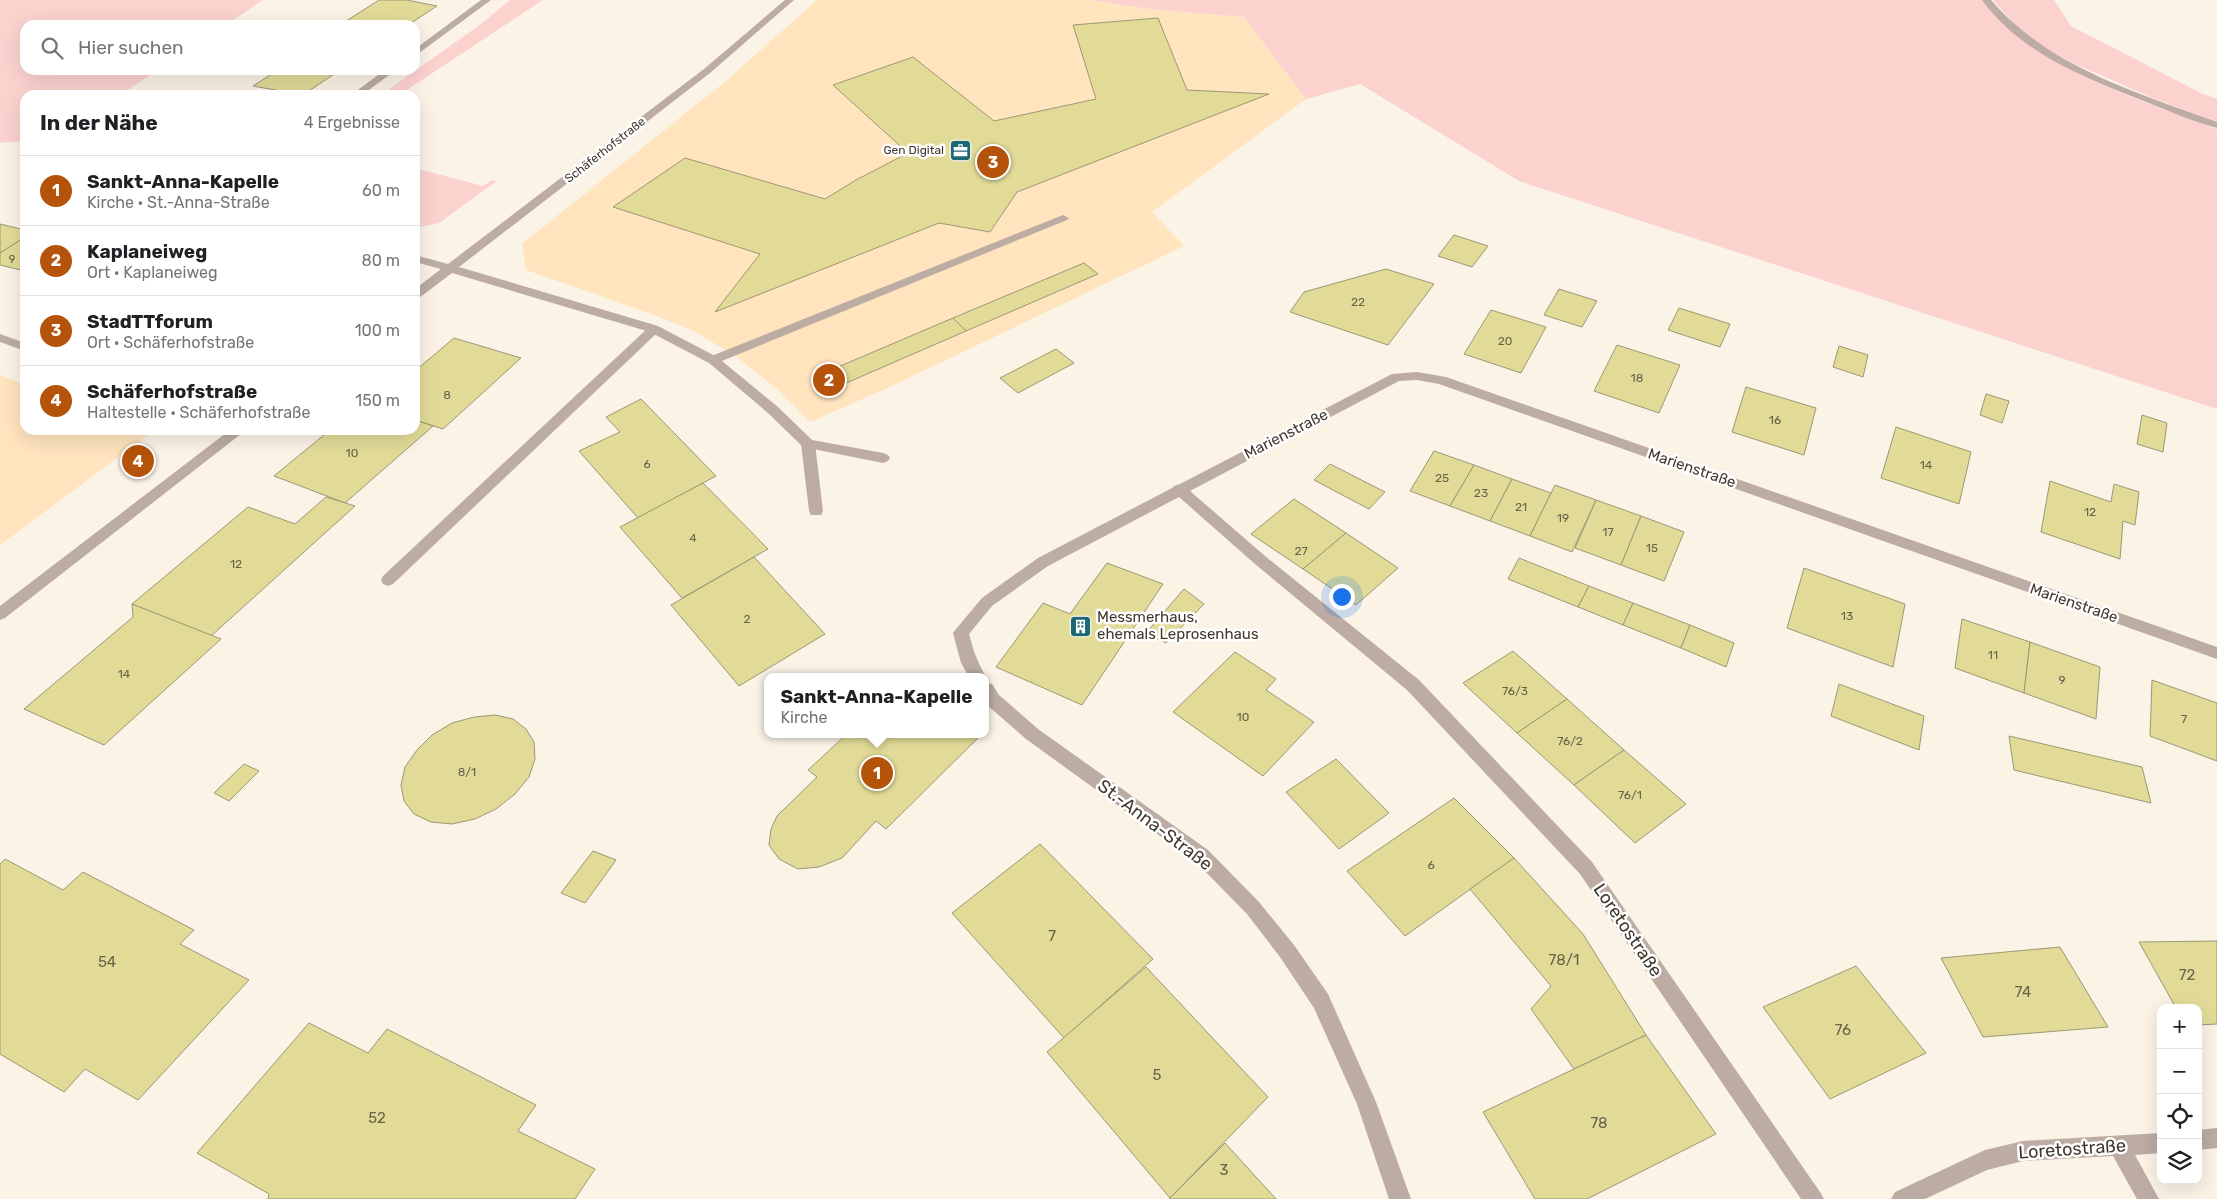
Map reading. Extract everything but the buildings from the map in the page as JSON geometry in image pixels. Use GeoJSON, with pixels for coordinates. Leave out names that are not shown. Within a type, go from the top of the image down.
{"type":"FeatureCollection","features":[{"type":"Feature","properties":{"kind":"street"},"geometry":{"type":"LineString","coordinates":[[420,49],[487,0]]}},
{"type":"Feature","properties":{"kind":"street","name":"Schäferhofstraße"},"geometry":{"type":"LineString","coordinates":[[420,291],[707,71],[790,0]]}},
{"type":"Feature","properties":{"kind":"street"},"geometry":{"type":"LineString","coordinates":[[1986,0],[2008,25],[2028,42],[2068,64],[2148,99],[2217,125]]}},
{"type":"Feature","properties":{"kind":"street"},"geometry":{"type":"LineString","coordinates":[[363,90],[384,75]]}},
{"type":"Feature","properties":{"kind":"street"},"geometry":{"type":"LineString","coordinates":[[713,360],[1063,218]]}},
{"type":"Feature","properties":{"kind":"street"},"geometry":{"type":"LineString","coordinates":[[420,259],[654,329],[713,360],[773,410],[808,444],[883,458]]}},
{"type":"Feature","properties":{"kind":"street"},"geometry":{"type":"LineString","coordinates":[[388,580],[654,329]]}},
{"type":"Feature","properties":{"kind":"street"},"geometry":{"type":"LineString","coordinates":[[0,338],[20,345]]}},
{"type":"Feature","properties":{"kind":"street","name":"Marienstraße"},"geometry":{"type":"LineString","coordinates":[[975,673],[969,663],[961,633],[986,602],[1043,562],[1178,489],[1397,377],[1417,376],[1441,380],[2217,653]]}},
{"type":"Feature","properties":{"kind":"street"},"geometry":{"type":"LineString","coordinates":[[0,614],[233,435]]}},
{"type":"Feature","properties":{"kind":"street"},"geometry":{"type":"LineString","coordinates":[[808,444],[816,511]]}},
{"type":"Feature","properties":{"kind":"street","name":"Loretostraße"},"geometry":{"type":"LineString","coordinates":[[1178,489],[1260,560],[1413,685],[1586,868],[1813,1199]]}},
{"type":"Feature","properties":{"kind":"street","name":"St.-Anna-Straße"},"geometry":{"type":"LineString","coordinates":[[989,694],[993,700],[1032,734],[1202,856],[1253,908],[1287,950],[1321,1001],[1366,1102],[1400,1199]]}},
{"type":"Feature","properties":{"kind":"street"},"geometry":{"type":"LineString","coordinates":[[2202,1140],[2217,1138]]}},
{"type":"Feature","properties":{"kind":"street","name":"Loretostraße"},"geometry":{"type":"LineString","coordinates":[[1902,1199],[1985,1160],[2023,1151],[2157,1142]]}},
{"type":"Feature","properties":{"kind":"street"},"geometry":{"type":"LineString","coordinates":[[2119,1146],[2148,1199]]}},
{"type":"Feature","properties":{"kind":"shaded area"},"geometry":{"type":"Polygon","coordinates":[[[0,0],[263,0],[233,20],[20,20],[20,75],[150,75],[128,90],[20,90],[20,141],[0,143],[0,0]]]}},
{"type":"Feature","properties":{"kind":"shaded area"},"geometry":{"type":"Polygon","coordinates":[[[510,0],[543,0],[407,90],[388,90],[409,75],[420,75],[420,67],[481,24],[510,0]]]}},
{"type":"Feature","properties":{"kind":"shaded area"},"geometry":{"type":"Polygon","coordinates":[[[817,0],[1090,0],[1149,9],[1244,17],[1306,99],[1152,212],[1184,246],[892,386],[810,422],[777,389],[737,357],[694,331],[649,313],[526,270],[522,244],[726,81],[817,0]]]}},
{"type":"Feature","properties":{"kind":"shaded area"},"geometry":{"type":"Polygon","coordinates":[[[1090,0],[1983,0],[2002,23],[2027,44],[2057,62],[2123,93],[2217,129],[2217,409],[1519,181],[1360,84],[1306,99],[1244,17],[1149,9],[1090,0]]]}},
{"type":"Feature","properties":{"kind":"shaded area"},"geometry":{"type":"Polygon","coordinates":[[[1993,0],[2054,0],[2071,26],[2203,94],[2217,99],[2217,122],[2153,98],[2073,63],[2035,43],[2014,24],[1993,0]]]}},
{"type":"Feature","properties":{"kind":"shaded area"},"geometry":{"type":"Polygon","coordinates":[[[420,169],[483,186],[492,180],[497,181],[439,223],[420,227],[420,169]]]}},
{"type":"Feature","properties":{"kind":"shaded area"},"geometry":{"type":"Polygon","coordinates":[[[0,375],[20,383],[20,435],[148,435],[0,545],[0,375]]]}},
{"type":"Feature","properties":{"kind":"place","name":"Gen Digital"},"geometry":{"type":"Point","coordinates":[960,150]}},
{"type":"Feature","properties":{"kind":"place","name":"StadTTforum"},"geometry":{"type":"Point","coordinates":[993,162]}},
{"type":"Feature","properties":{"kind":"place","name":"Kaplaneiweg"},"geometry":{"type":"Point","coordinates":[829,380]}},
{"type":"Feature","properties":{"kind":"place","name":"Schäferhofstraße"},"geometry":{"type":"Point","coordinates":[138,461]}},
{"type":"Feature","properties":{"kind":"place","name":"Messmerhaus, ehemals Leprosenhaus"},"geometry":{"type":"Point","coordinates":[1081,626]}},
{"type":"Feature","properties":{"kind":"place","name":"Sankt-Anna-Kapelle"},"geometry":{"type":"Point","coordinates":[877,773]}}]}
